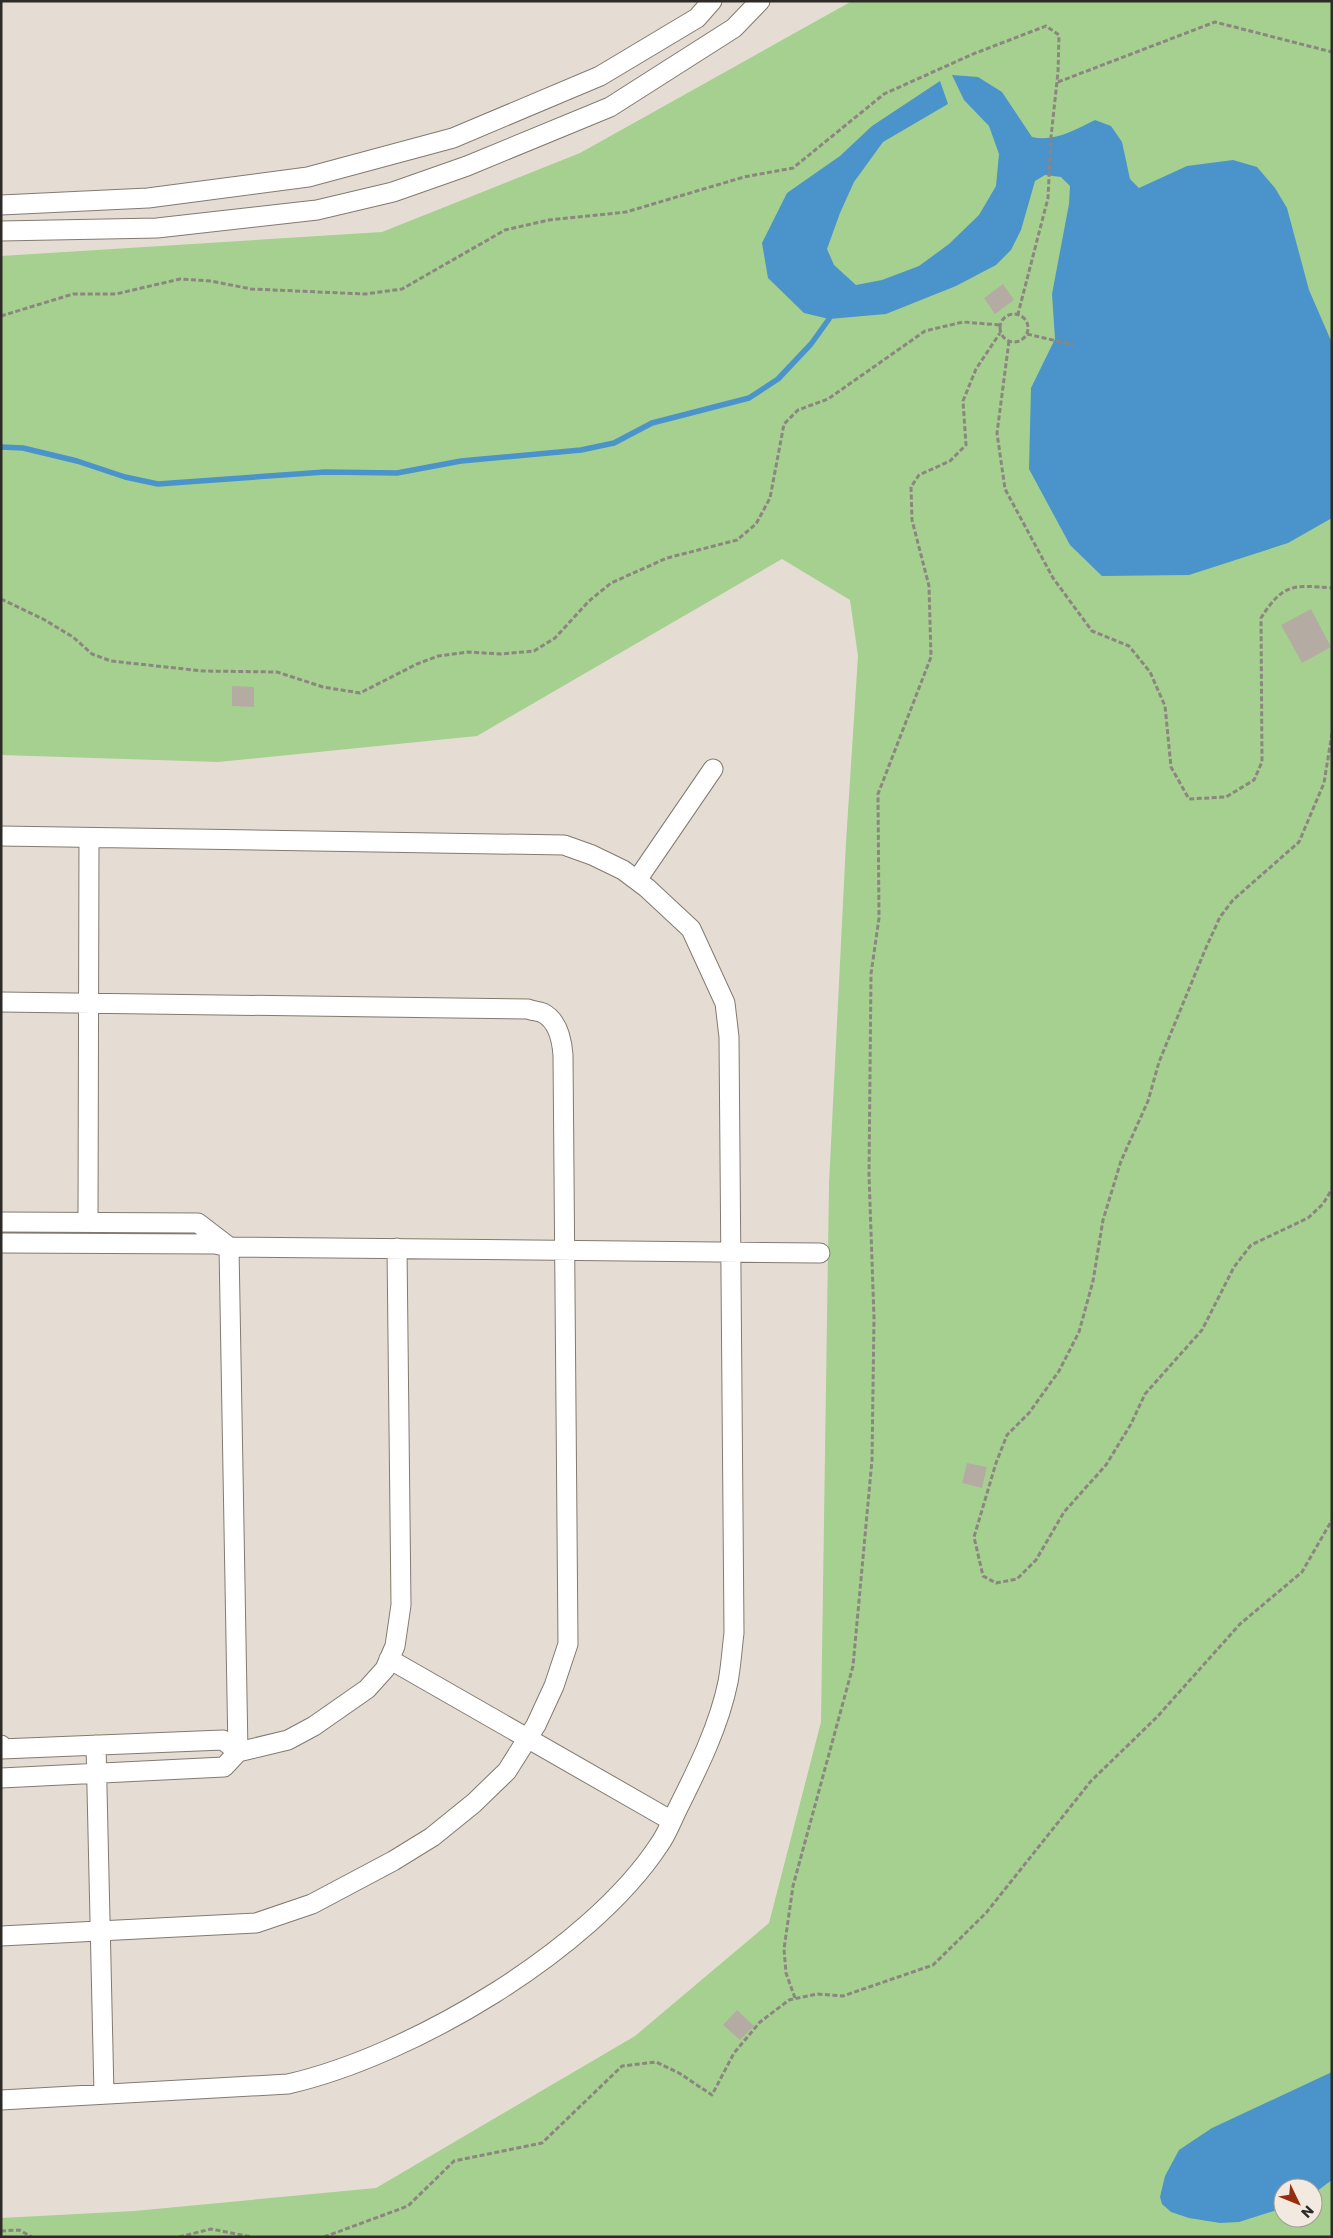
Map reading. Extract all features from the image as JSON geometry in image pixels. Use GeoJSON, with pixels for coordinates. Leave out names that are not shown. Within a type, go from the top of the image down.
{"type":"FeatureCollection","features":[{"type":"Feature","properties":{"kind":"street"},"geometry":{"type":"LineString","coordinates":[[1,205],[148,198],[308,177],[453,138],[600,76],[697,18],[712,1]]}},
{"type":"Feature","properties":{"kind":"street"},"geometry":{"type":"LineString","coordinates":[[1,231],[157,228],[317,210],[394,192],[467,166],[610,107],[734,28],[760,1]]}},
{"type":"Feature","properties":{"kind":"street"},"geometry":{"type":"LineString","coordinates":[[637,880],[713,769]]}},
{"type":"Feature","properties":{"kind":"street"},"geometry":{"type":"LineString","coordinates":[[1,836],[564,845],[592,854],[624,870],[691,929],[725,1003],[729,1037],[734,1633],[728,1682],[710,1739],[660,1844],[626,1888],[586,1926],[489,1997],[393,2047],[314,2078],[288,2084],[1,2100]]}},
{"type":"Feature","properties":{"kind":"street"},"geometry":{"type":"LineString","coordinates":[[88,1222],[89,838]]}},
{"type":"Feature","properties":{"kind":"street"},"geometry":{"type":"LineString","coordinates":[[1,1002],[528,1010],[544,1014],[555,1026],[561,1040],[563,1056],[568,1644],[554,1686],[528,1738],[507,1771],[474,1804],[432,1837],[393,1861],[312,1904],[256,1922],[1,1936]]}},
{"type":"Feature","properties":{"kind":"street"},"geometry":{"type":"LineString","coordinates":[[1,1222],[198,1223],[230,1247]]}},
{"type":"Feature","properties":{"kind":"street"},"geometry":{"type":"LineString","coordinates":[[1,1243],[214,1244],[230,1247],[820,1253]]}},
{"type":"Feature","properties":{"kind":"street"},"geometry":{"type":"LineString","coordinates":[[230,1247],[238,1752]]}},
{"type":"Feature","properties":{"kind":"street"},"geometry":{"type":"LineString","coordinates":[[1,1778],[224,1767],[238,1752],[288,1740],[314,1726],[367,1689],[385,1669],[395,1646],[401,1605],[397,1248]]}},
{"type":"Feature","properties":{"kind":"street"},"geometry":{"type":"LineString","coordinates":[[389,1659],[672,1821]]}},
{"type":"Feature","properties":{"kind":"street"},"geometry":{"type":"LineString","coordinates":[[1,1745],[1,1749],[223,1740],[238,1752]]}},
{"type":"Feature","properties":{"kind":"street"},"geometry":{"type":"LineString","coordinates":[[96,1745],[104,2094]]}},
{"type":"Feature","properties":{"kind":"path"},"geometry":{"type":"LineString","coordinates":[[1058,82],[1215,22],[1332,52]]}},
{"type":"Feature","properties":{"kind":"path"},"geometry":{"type":"LineString","coordinates":[[1,316],[74,294],[116,294],[180,279],[211,281],[251,289],[365,294],[402,288],[505,230],[549,220],[626,212],[744,177],[793,168],[884,94],[973,54],[1046,26],[1059,35],[1058,82],[1051,137],[1048,198],[1018,314]]}},
{"type":"Feature","properties":{"kind":"path"},"geometry":{"type":"LineString","coordinates":[[795,1998],[786,1973],[784,1949],[793,1886],[853,1666],[872,1460],[874,1318],[869,1175],[871,974],[879,918],[878,794],[932,657],[929,586],[912,520],[911,487],[920,475],[950,461],[966,445],[963,401],[976,369],[1000,333],[1000,325],[1007,315],[1018,314],[1026,320],[1028,325],[1026,334],[1021,340],[1009,342]]}},
{"type":"Feature","properties":{"kind":"path"},"geometry":{"type":"LineString","coordinates":[[1,599],[43,619],[73,637],[92,654],[111,661],[203,671],[277,672],[323,687],[360,694],[416,664],[438,656],[468,652],[501,654],[534,651],[555,638],[589,601],[611,583],[666,558],[737,540],[756,524],[770,498],[784,424],[798,410],[828,399],[925,331],[963,322],[1000,325]]}},
{"type":"Feature","properties":{"kind":"path"},"geometry":{"type":"LineString","coordinates":[[1000,333],[1009,342]]}},
{"type":"Feature","properties":{"kind":"path"},"geometry":{"type":"LineString","coordinates":[[1026,334],[1072,345]]}},
{"type":"Feature","properties":{"kind":"path"},"geometry":{"type":"LineString","coordinates":[[1009,342],[997,433],[1005,489],[1053,578],[1092,631],[1130,646],[1150,672],[1165,706],[1172,767],[1189,799],[1226,797],[1254,780],[1262,762],[1261,618],[1274,598],[1297,585],[1332,588]]}},
{"type":"Feature","properties":{"kind":"path"},"geometry":{"type":"LineString","coordinates":[[1332,733],[1324,783],[1299,842],[1233,900],[1220,917],[1205,950],[1159,1062],[1148,1101],[1121,1161],[1103,1220],[1093,1281],[1079,1332],[1059,1371],[1029,1413],[1007,1435],[996,1463],[974,1537],[983,1576],[996,1583],[1017,1579],[1036,1560],[1064,1512],[1106,1464],[1131,1424],[1145,1394],[1202,1330],[1234,1267],[1251,1244],[1308,1218],[1323,1204],[1332,1189]]}},
{"type":"Feature","properties":{"kind":"path"},"geometry":{"type":"LineString","coordinates":[[324,2237],[408,2206],[454,2161],[542,2143],[622,2066],[656,2062],[679,2073],[712,2096],[734,2053],[760,2022],[788,2000],[817,1994],[842,1996],[933,1964],[986,1913],[1091,1781],[1157,1717],[1240,1624],[1302,1572],[1332,1520]]}},
{"type":"Feature","properties":{"kind":"path"},"geometry":{"type":"LineString","coordinates":[[179,2237],[210,2229],[252,2237]]}},
{"type":"Feature","properties":{"kind":"path"},"geometry":{"type":"LineString","coordinates":[[1,2231],[19,2230],[32,2237]]}},
{"type":"Feature","properties":{"kind":"green space"},"geometry":{"type":"Polygon","coordinates":[[[852,1],[1332,1],[1332,2237],[1,2237],[1,2218],[134,2211],[376,2188],[635,2036],[769,1923],[821,1722],[829,1184],[846,842],[858,656],[850,600],[782,559],[477,736],[218,762],[1,755],[1,256],[382,232],[580,153],[852,1]]]}},
{"type":"Feature","properties":{"kind":"water"},"geometry":{"type":"Polygon","coordinates":[[[952,75],[978,77],[1002,92],[1032,137],[1049,138],[1057,136],[1095,120],[1111,126],[1122,142],[1130,179],[1139,188],[1187,166],[1233,160],[1257,167],[1275,188],[1287,208],[1309,290],[1332,343],[1332,518],[1288,543],[1189,575],[1102,576],[1070,545],[1029,469],[1031,388],[1055,339],[1052,294],[1069,204],[1070,186],[1061,177],[1045,175],[1035,181],[1021,230],[1011,250],[996,265],[956,286],[886,314],[829,319],[804,313],[768,278],[762,243],[787,193],[840,156],[872,126],[940,81],[948,104],[883,142],[854,182],[827,249],[834,265],[856,285],[882,280],[919,266],[949,244],[979,215],[996,186],[999,154],[989,126],[964,100],[952,75]]]}},
{"type":"Feature","properties":{"kind":"water"},"geometry":{"type":"Polygon","coordinates":[[[1332,2072],[1332,2180],[1323,2187],[1323,2178],[1273,2178],[1273,2211],[1239,2222],[1220,2223],[1189,2218],[1171,2212],[1162,2204],[1160,2197],[1165,2176],[1179,2150],[1212,2128],[1332,2072]]]}},
{"type":"Feature","properties":{"kind":"building"},"geometry":{"type":"Polygon","coordinates":[[[1003,284],[1014,300],[995,314],[984,298],[1003,284]]]}},
{"type":"Feature","properties":{"kind":"building"},"geometry":{"type":"Polygon","coordinates":[[[1311,609],[1331,647],[1302,663],[1281,625],[1311,609]]]}},
{"type":"Feature","properties":{"kind":"building"},"geometry":{"type":"Polygon","coordinates":[[[232,686],[254,687],[254,707],[232,706],[232,686]]]}},
{"type":"Feature","properties":{"kind":"building"},"geometry":{"type":"Polygon","coordinates":[[[967,1463],[987,1467],[982,1488],[962,1483],[967,1463]]]}},
{"type":"Feature","properties":{"kind":"building"},"geometry":{"type":"Polygon","coordinates":[[[737,2010],[754,2026],[740,2040],[723,2025],[737,2010]]]}},
{"type":"Feature","properties":{"kind":"waterway"},"geometry":{"type":"LineString","coordinates":[[1,447],[23,448],[77,461],[125,477],[158,484],[325,472],[397,473],[461,461],[581,450],[614,443],[652,423],[749,398],[778,379],[811,344],[829,319]]}}]}
